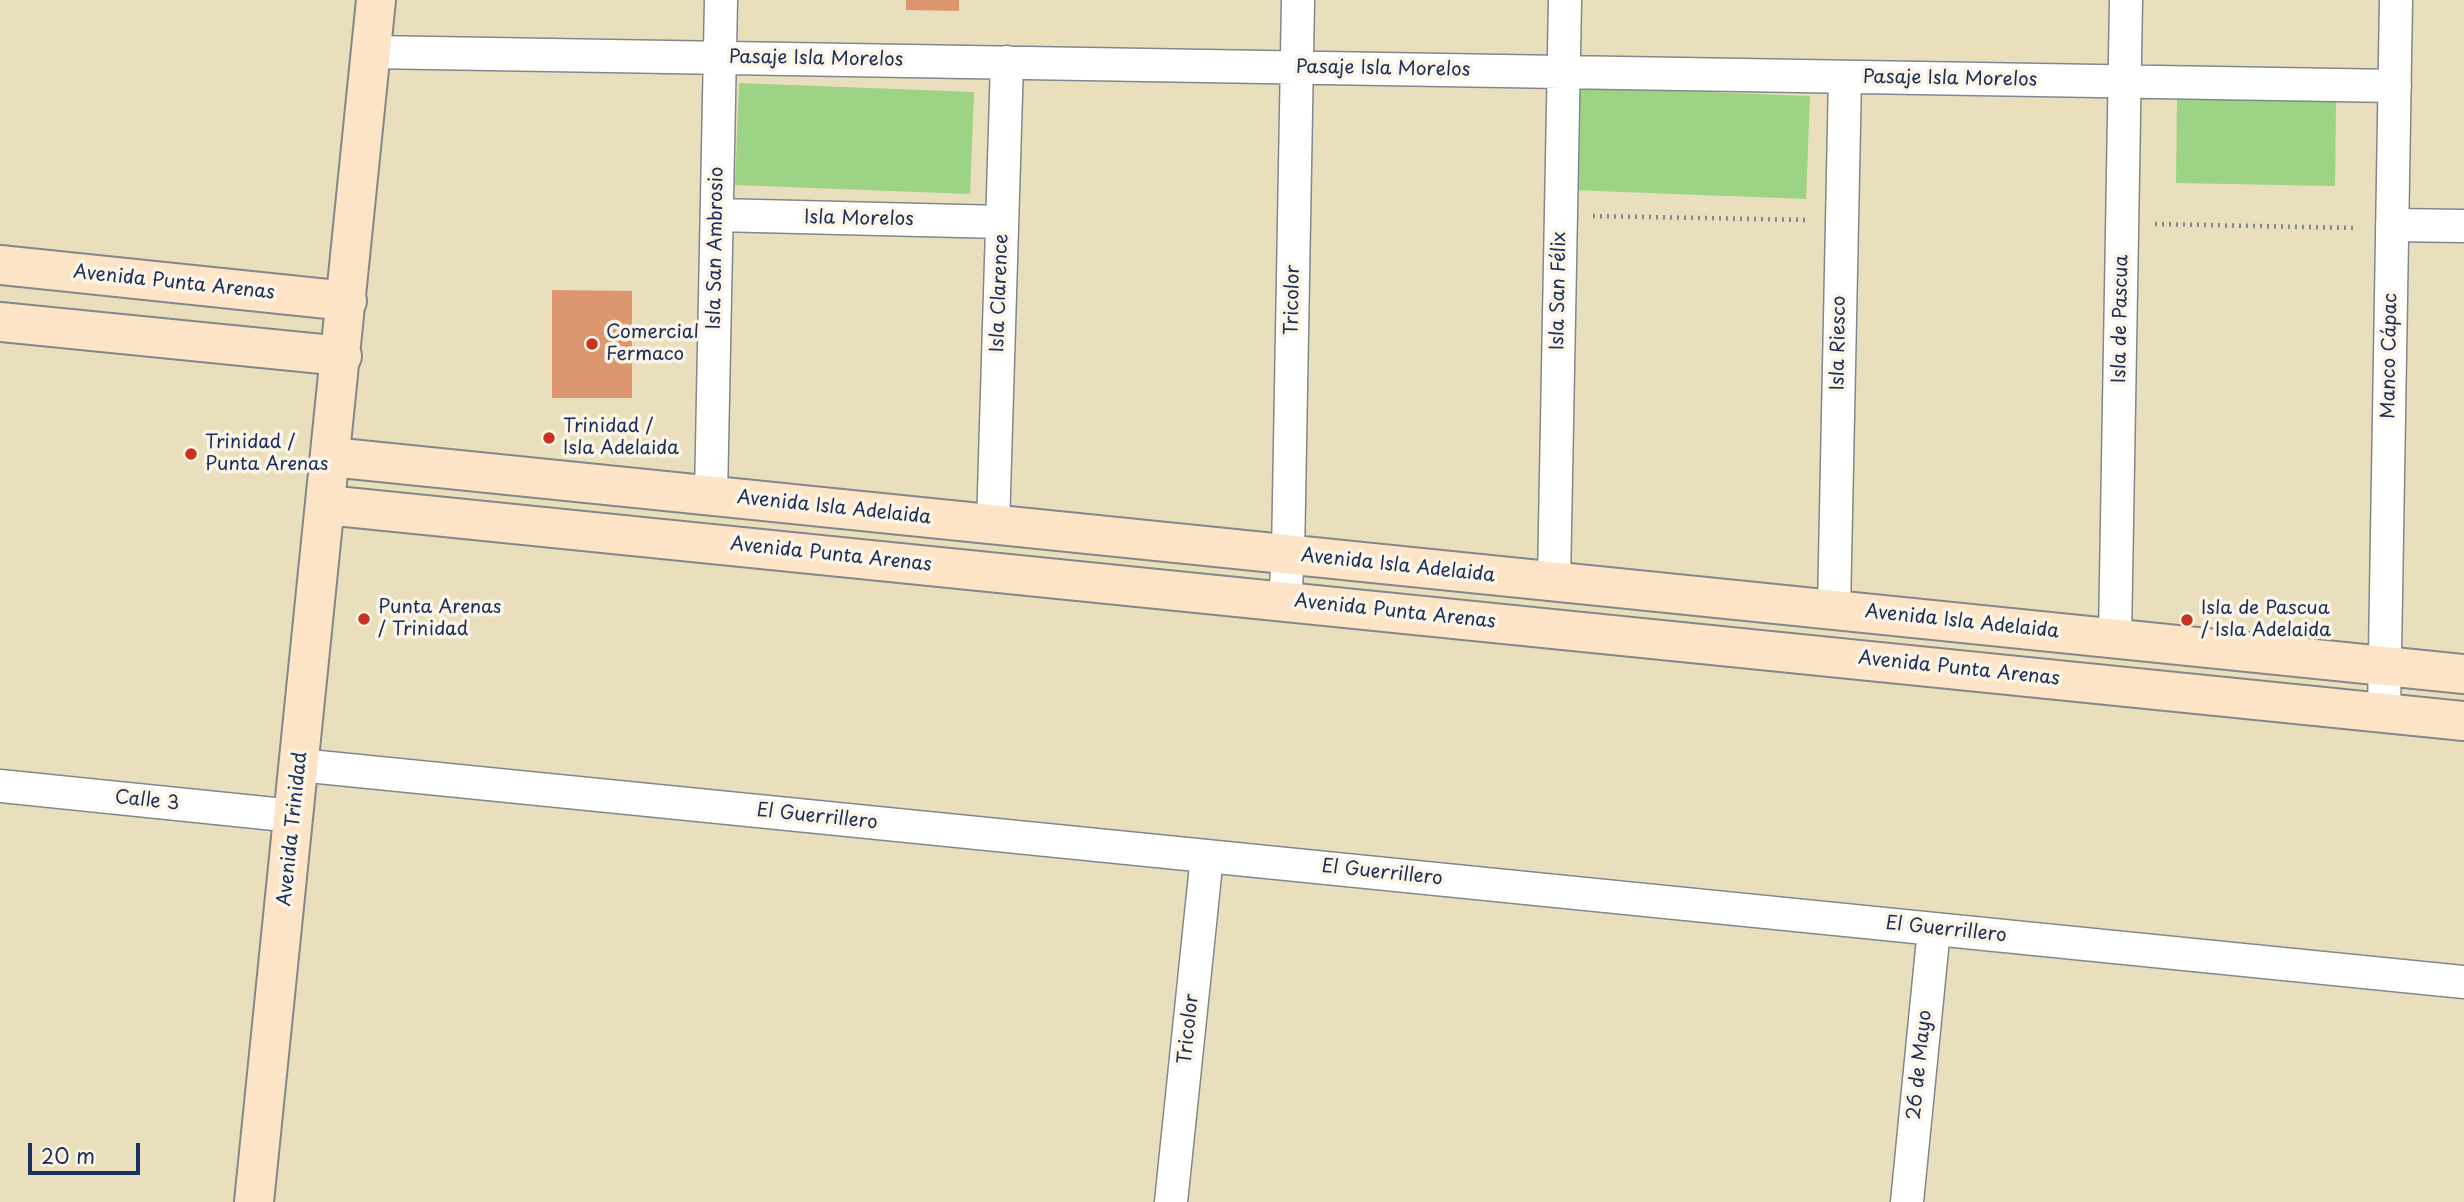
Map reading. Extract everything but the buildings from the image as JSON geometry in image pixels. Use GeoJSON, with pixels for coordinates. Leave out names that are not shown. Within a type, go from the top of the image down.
{"type":"FeatureCollection","features":[{"type":"Feature","properties":{"kind":"main road","name":"Avenida Trinidad"},"geometry":{"type":"LineString","coordinates":[[254,1202],[342,356],[376,0]]}},
{"type":"Feature","properties":{"kind":"main road","name":"Avenida Punta Arenas"},"geometry":{"type":"LineString","coordinates":[[0,265],[347,301]]}},
{"type":"Feature","properties":{"kind":"main road"},"geometry":{"type":"LineString","coordinates":[[0,322],[342,356]]}},
{"type":"Feature","properties":{"kind":"main road","name":"Avenida Isla Adelaida"},"geometry":{"type":"LineString","coordinates":[[331,457],[2464,674]]}},
{"type":"Feature","properties":{"kind":"main road","name":"Avenida Punta Arenas"},"geometry":{"type":"LineString","coordinates":[[326,505],[2464,721]]}},
{"type":"Feature","properties":{"kind":"street","name":"Isla San Ambrosio"},"geometry":{"type":"LineString","coordinates":[[711,496],[721,0]]}},
{"type":"Feature","properties":{"kind":"street","name":"Tricolor"},"geometry":{"type":"LineString","coordinates":[[1285,601],[1298,0]]}},
{"type":"Feature","properties":{"kind":"street","name":"Isla San Félix"},"geometry":{"type":"LineString","coordinates":[[1554,581],[1565,0]]}},
{"type":"Feature","properties":{"kind":"street","name":"Isla de Pascua"},"geometry":{"type":"LineString","coordinates":[[2115,637],[2126,0]]}},
{"type":"Feature","properties":{"kind":"street","name":"Manco Cápac"},"geometry":{"type":"LineString","coordinates":[[2384,713],[2396,0]]}},
{"type":"Feature","properties":{"kind":"street","name":"Pasaje Isla Morelos"},"geometry":{"type":"LineString","coordinates":[[371,52],[2395,86]]}},
{"type":"Feature","properties":{"kind":"street","name":"Isla Clarence"},"geometry":{"type":"LineString","coordinates":[[993,525],[1007,62]]}},
{"type":"Feature","properties":{"kind":"street","name":"Isla Riesco"},"geometry":{"type":"LineString","coordinates":[[1834,609],[1845,77]]}},
{"type":"Feature","properties":{"kind":"street","name":"Isla Morelos"},"geometry":{"type":"LineString","coordinates":[[717,215],[1002,222]]}},
{"type":"Feature","properties":{"kind":"street"},"geometry":{"type":"LineString","coordinates":[[2392,225],[2464,226]]}},
{"type":"Feature","properties":{"kind":"street","name":"El Guerrillero"},"geometry":{"type":"LineString","coordinates":[[299,765],[2464,982]]}},
{"type":"Feature","properties":{"kind":"street","name":"Calle 3"},"geometry":{"type":"LineString","coordinates":[[0,786],[294,816]]}},
{"type":"Feature","properties":{"kind":"street","name":"Tricolor"},"geometry":{"type":"LineString","coordinates":[[1171,1202],[1207,856]]}},
{"type":"Feature","properties":{"kind":"street","name":"26 de Mayo"},"geometry":{"type":"LineString","coordinates":[[1907,1202],[1934,929]]}},
{"type":"Feature","properties":{"kind":"path"},"geometry":{"type":"LineString","coordinates":[[1561,215],[1842,221]]}},
{"type":"Feature","properties":{"kind":"path"},"geometry":{"type":"LineString","coordinates":[[2123,223],[2357,228]]}},
{"type":"Feature","properties":{"kind":"green space"},"geometry":{"type":"Polygon","coordinates":[[[739,83],[974,92],[970,194],[735,185],[739,83]]]}},
{"type":"Feature","properties":{"kind":"green space"},"geometry":{"type":"Polygon","coordinates":[[[1575,87],[1810,96],[1806,199],[1571,190],[1575,87]]]}},
{"type":"Feature","properties":{"kind":"green space"},"geometry":{"type":"Polygon","coordinates":[[[2177,99],[2336,101],[2335,186],[2176,183],[2177,99]]]}},
{"type":"Feature","properties":{"kind":"place","name":"Comercial Fermaco"},"geometry":{"type":"Point","coordinates":[592,344]}},
{"type":"Feature","properties":{"kind":"place","name":"Trinidad / Isla Adelaida"},"geometry":{"type":"Point","coordinates":[549,438]}},
{"type":"Feature","properties":{"kind":"place","name":"Trinidad / Punta Arenas"},"geometry":{"type":"Point","coordinates":[191,454]}},
{"type":"Feature","properties":{"kind":"place","name":"Punta Arenas / Trinidad"},"geometry":{"type":"Point","coordinates":[364,619]}},
{"type":"Feature","properties":{"kind":"place","name":"Isla de Pascua / Isla Adelaida"},"geometry":{"type":"Point","coordinates":[2187,620]}}]}
